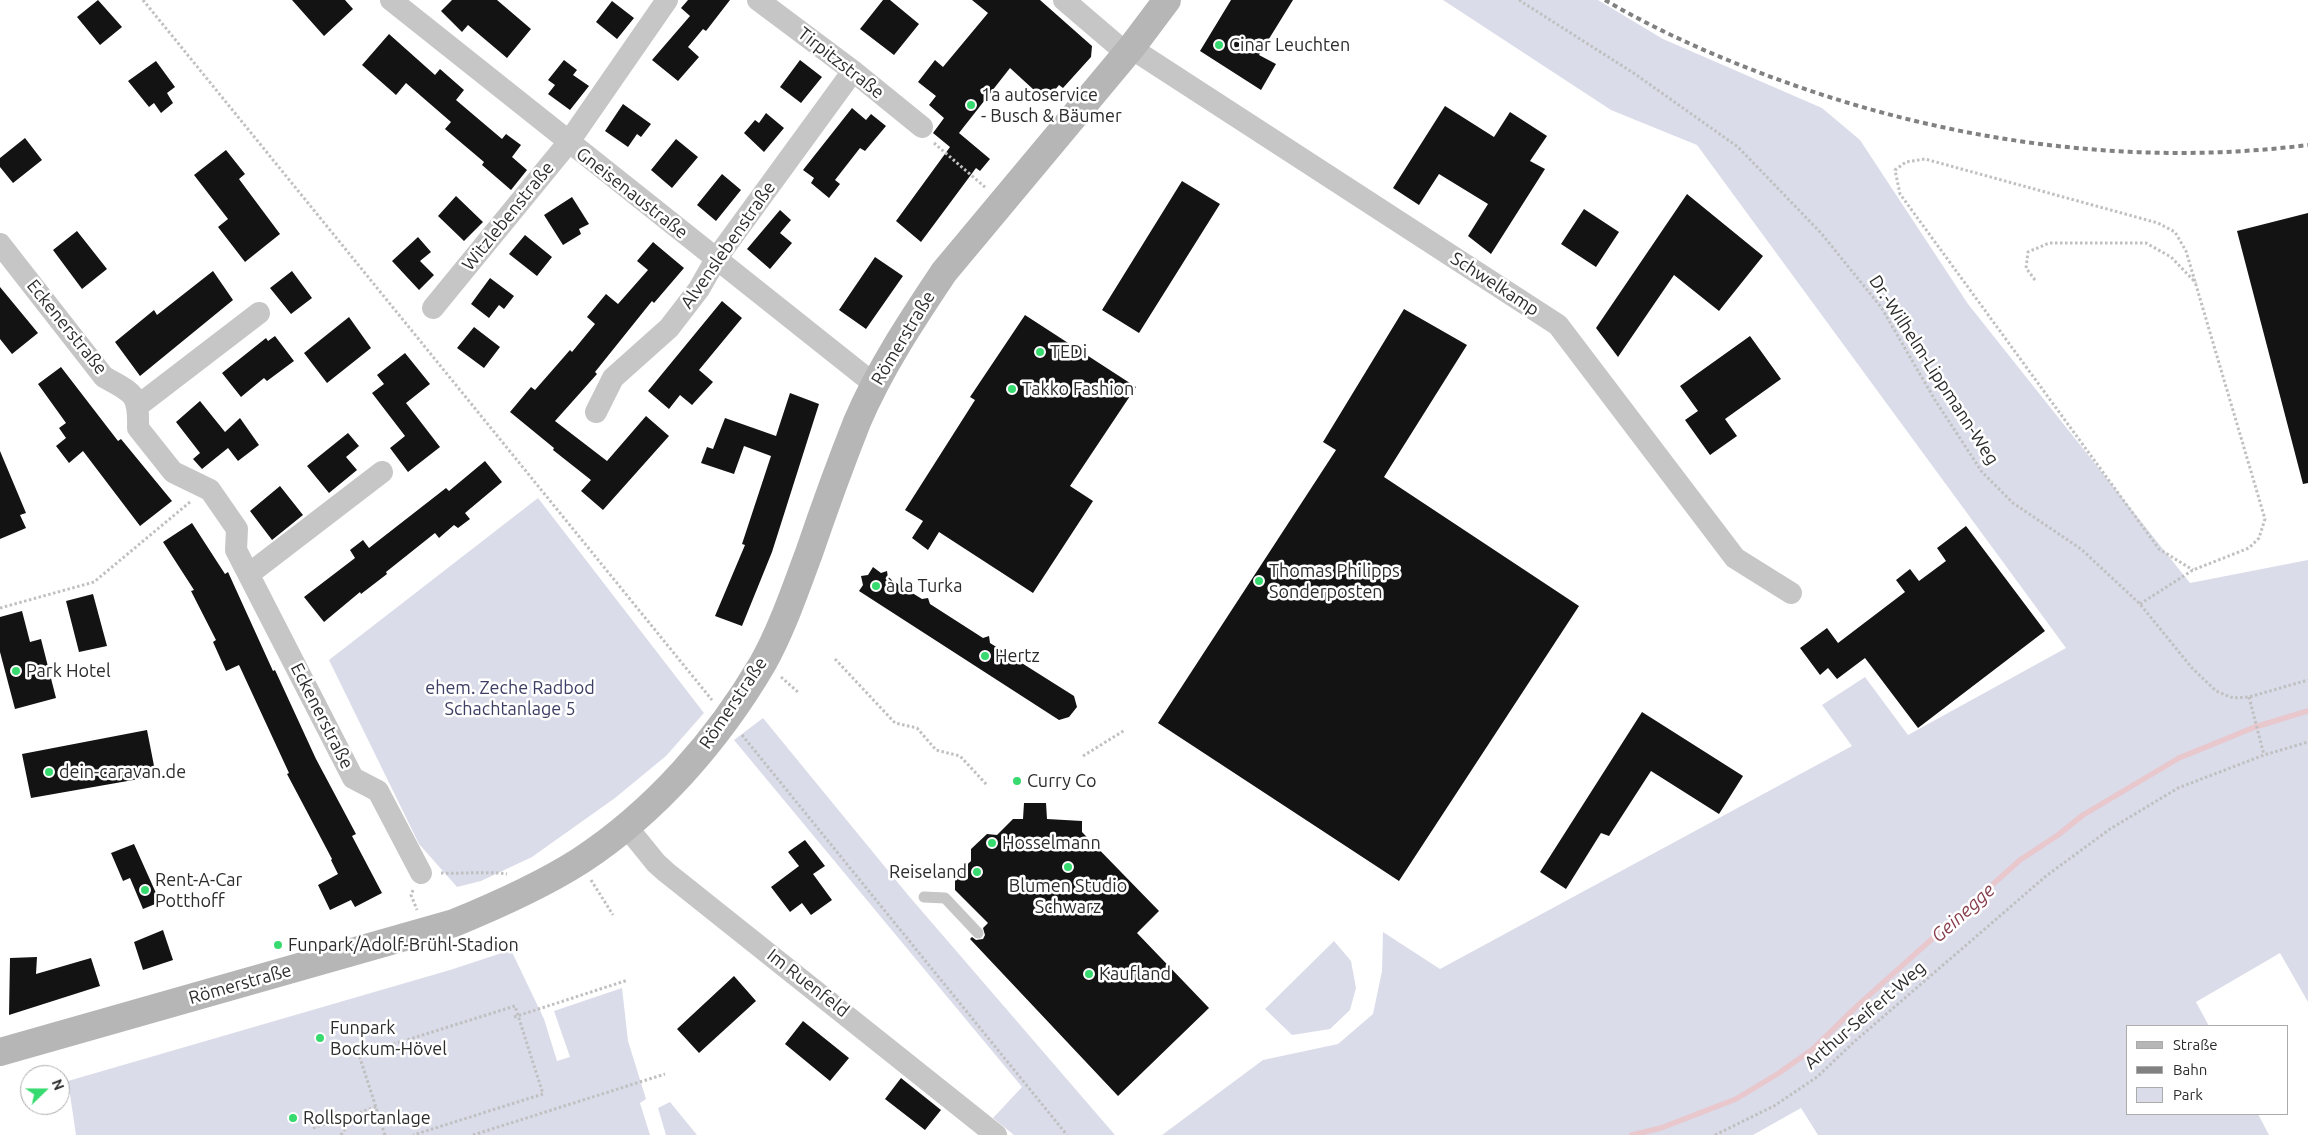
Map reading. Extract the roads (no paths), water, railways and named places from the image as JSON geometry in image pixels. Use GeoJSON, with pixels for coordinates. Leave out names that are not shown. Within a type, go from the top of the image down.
{"type":"FeatureCollection","features":[{"type":"Feature","properties":{"kind":"main road","name":"Römerstraße"},"geometry":{"type":"LineString","coordinates":[[0,1052],[424,932],[479,912],[580,861],[626,826],[680,776],[727,717],[763,663],[776,635],[874,384],[944,272],[1128,50],[1167,0]]}},
{"type":"Feature","properties":{"kind":"street","name":"Gneisenaustraße"},"geometry":{"type":"LineString","coordinates":[[391,0],[568,143],[874,384]]}},
{"type":"Feature","properties":{"kind":"street","name":"Witzlebenstraße"},"geometry":{"type":"LineString","coordinates":[[433,308],[568,143],[667,0]]}},
{"type":"Feature","properties":{"kind":"street","name":"Tirpitzstraße"},"geometry":{"type":"LineString","coordinates":[[758,0],[854,71],[922,127]]}},
{"type":"Feature","properties":{"kind":"street","name":"Schwelkamp"},"geometry":{"type":"LineString","coordinates":[[1064,0],[1128,50],[1558,325],[1735,558],[1791,593]]}},
{"type":"Feature","properties":{"kind":"street","name":"Alvenslebenstraße"},"geometry":{"type":"LineString","coordinates":[[596,412],[613,378],[669,328],[699,289],[716,259],[854,71]]}},
{"type":"Feature","properties":{"kind":"street","name":"Eckenerstraße"},"geometry":{"type":"LineString","coordinates":[[0,244],[104,377],[127,390],[139,405],[138,428],[173,472],[210,490],[237,529],[236,550],[353,778],[378,790],[421,873]]}},
{"type":"Feature","properties":{"kind":"street"},"geometry":{"type":"LineString","coordinates":[[139,405],[258,313]]}},
{"type":"Feature","properties":{"kind":"street"},"geometry":{"type":"LineString","coordinates":[[249,574],[382,472]]}},
{"type":"Feature","properties":{"kind":"street","name":"Im Ruenfeld"},"geometry":{"type":"LineString","coordinates":[[626,826],[656,863],[666,872],[996,1135]]}},
{"type":"Feature","properties":{"kind":"lane"},"geometry":{"type":"LineString","coordinates":[[924,897],[945,898],[978,932]]}},
{"type":"Feature","properties":{"kind":"waterway","name":"Geinegge"},"geometry":{"type":"LineString","coordinates":[[1632,1135],[1661,1128],[1736,1099],[1779,1073],[1813,1049],[1856,1007],[2020,860],[2058,835],[2083,815],[2179,758],[2255,727],[2308,711]]}},
{"type":"Feature","properties":{"kind":"railway"},"geometry":{"type":"LineString","coordinates":[[1605,0],[1684,41],[1766,75],[1831,98],[1898,117],[1965,132],[2033,143],[2101,150],[2170,153],[2239,151],[2308,145]]}},
{"type":"Feature","properties":{"kind":"place","name":"Cinar Leuchten"},"geometry":{"type":"Point","coordinates":[1219,45]}},
{"type":"Feature","properties":{"kind":"place","name":"1a autoservice - Busch & Bäumer"},"geometry":{"type":"Point","coordinates":[971,105]}},
{"type":"Feature","properties":{"kind":"place","name":"TEDi"},"geometry":{"type":"Point","coordinates":[1040,352]}},
{"type":"Feature","properties":{"kind":"place","name":"Takko Fashion"},"geometry":{"type":"Point","coordinates":[1012,389]}},
{"type":"Feature","properties":{"kind":"place","name":"Thomas Philipps Sonderposten"},"geometry":{"type":"Point","coordinates":[1259,581]}},
{"type":"Feature","properties":{"kind":"place","name":"à la Turka"},"geometry":{"type":"Point","coordinates":[876,586]}},
{"type":"Feature","properties":{"kind":"place","name":"Hertz"},"geometry":{"type":"Point","coordinates":[985,656]}},
{"type":"Feature","properties":{"kind":"place","name":"Park Hotel"},"geometry":{"type":"Point","coordinates":[16,671]}},
{"type":"Feature","properties":{"kind":"place","name":"dein-caravan.de"},"geometry":{"type":"Point","coordinates":[49,772]}},
{"type":"Feature","properties":{"kind":"place","name":"Curry Co"},"geometry":{"type":"Point","coordinates":[1017,781]}},
{"type":"Feature","properties":{"kind":"place","name":"Hosselmann"},"geometry":{"type":"Point","coordinates":[992,843]}},
{"type":"Feature","properties":{"kind":"place","name":"Blumen Studio Schwarz"},"geometry":{"type":"Point","coordinates":[1068,867]}},
{"type":"Feature","properties":{"kind":"place","name":"Reiseland"},"geometry":{"type":"Point","coordinates":[977,872]}},
{"type":"Feature","properties":{"kind":"place","name":"Rent-A-Car Potthoff"},"geometry":{"type":"Point","coordinates":[145,890]}},
{"type":"Feature","properties":{"kind":"place","name":"Funpark/Adolf-Brühl-Stadion"},"geometry":{"type":"Point","coordinates":[278,945]}},
{"type":"Feature","properties":{"kind":"place","name":"Kaufland"},"geometry":{"type":"Point","coordinates":[1089,974]}},
{"type":"Feature","properties":{"kind":"place","name":"Funpark Bockum-Hövel"},"geometry":{"type":"Point","coordinates":[320,1038]}},
{"type":"Feature","properties":{"kind":"place","name":"Rollsportanlage"},"geometry":{"type":"Point","coordinates":[293,1118]}},
{"type":"Feature","properties":{"kind":"park label","name":"ehem. Zeche Radbod Schachtanlage 5"},"geometry":{"type":"Point","coordinates":[510,698]}}]}
